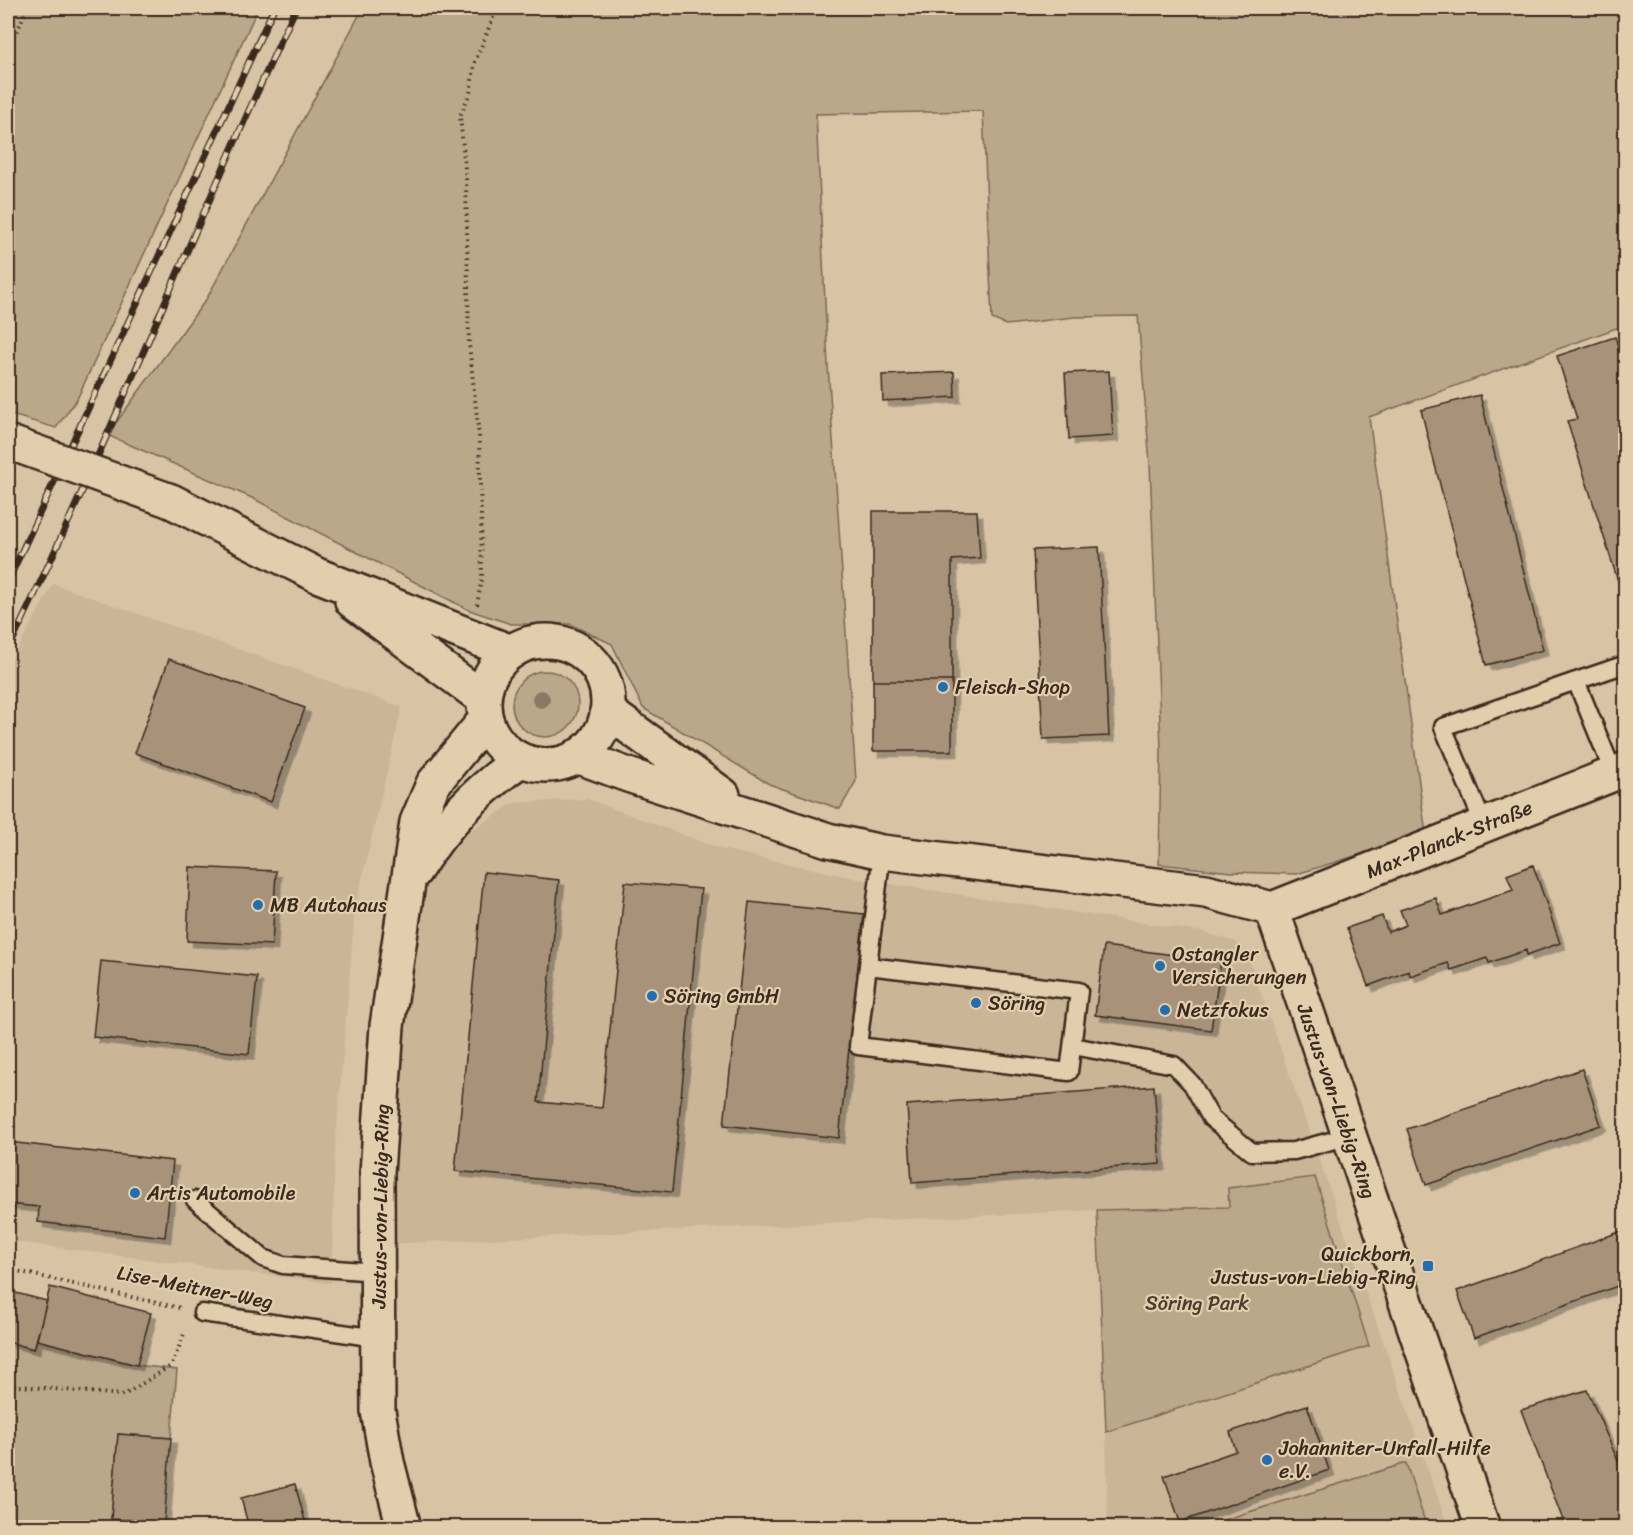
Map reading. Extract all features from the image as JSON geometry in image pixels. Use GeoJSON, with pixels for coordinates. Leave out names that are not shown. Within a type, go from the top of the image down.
{"type":"FeatureCollection","features":[{"type":"Feature","properties":{"kind":"street"},"geometry":{"type":"LineString","coordinates":[[8,442],[171,501],[317,575],[511,652]]}},
{"type":"Feature","properties":{"kind":"street"},"geometry":{"type":"LineString","coordinates":[[317,575],[485,709]]}},
{"type":"Feature","properties":{"kind":"street"},"geometry":{"type":"LineString","coordinates":[[539,641],[560,642],[580,651],[595,665],[605,684],[607,711],[604,726],[592,744],[577,756],[559,764],[539,765],[520,760],[503,749],[491,733],[485,709],[490,675],[501,659],[511,652],[539,641]]}},
{"type":"Feature","properties":{"kind":"street","name":"Justus-von-Liebig-Ring"},"geometry":{"type":"LineString","coordinates":[[404,1527],[387,1462],[378,1411],[377,1173],[387,1026],[406,884],[417,822],[428,793],[485,709]]}},
{"type":"Feature","properties":{"kind":"street"},"geometry":{"type":"LineString","coordinates":[[607,711],[747,812]]}},
{"type":"Feature","properties":{"kind":"street"},"geometry":{"type":"LineString","coordinates":[[577,756],[628,775],[828,840],[882,852],[1206,891],[1272,909]]}},
{"type":"Feature","properties":{"kind":"street","name":"Justus-von-Liebig-Ring"},"geometry":{"type":"LineString","coordinates":[[406,884],[440,832],[480,788],[520,760]]}},
{"type":"Feature","properties":{"kind":"street","name":"Max-Planck-Straße"},"geometry":{"type":"LineString","coordinates":[[1272,909],[1620,772]]}},
{"type":"Feature","properties":{"kind":"street","name":"Justus-von-Liebig-Ring"},"geometry":{"type":"LineString","coordinates":[[1272,909],[1483,1527]]}},
{"type":"Feature","properties":{"kind":"lane"},"geometry":{"type":"LineString","coordinates":[[1484,825],[1443,727],[1626,664]]}},
{"type":"Feature","properties":{"kind":"lane"},"geometry":{"type":"LineString","coordinates":[[1576,681],[1620,772]]}},
{"type":"Feature","properties":{"kind":"lane"},"geometry":{"type":"LineString","coordinates":[[868,966],[1079,991],[1069,1072],[858,1046],[882,852]]}},
{"type":"Feature","properties":{"kind":"lane"},"geometry":{"type":"LineString","coordinates":[[1073,1046],[1174,1065],[1192,1084],[1211,1118],[1252,1152],[1294,1151],[1349,1136]]}},
{"type":"Feature","properties":{"kind":"lane"},"geometry":{"type":"LineString","coordinates":[[195,1200],[263,1258],[283,1265],[376,1272]]}},
{"type":"Feature","properties":{"kind":"lane","name":"Lise-Meitner-Weg"},"geometry":{"type":"LineString","coordinates":[[197,1311],[377,1338]]}},
{"type":"Feature","properties":{"kind":"path"},"geometry":{"type":"LineString","coordinates":[[8,39],[16,34],[27,8]]}},
{"type":"Feature","properties":{"kind":"path"},"geometry":{"type":"LineString","coordinates":[[475,616],[482,578],[482,517],[478,436],[468,344],[466,179],[460,116],[470,93],[475,62],[497,8]]}},
{"type":"Feature","properties":{"kind":"path","name":"Lise-Meitner-Weg"},"geometry":{"type":"LineString","coordinates":[[8,1269],[197,1311]]}},
{"type":"Feature","properties":{"kind":"path"},"geometry":{"type":"LineString","coordinates":[[8,1385],[123,1395],[172,1365],[197,1311]]}},
{"type":"Feature","properties":{"kind":"shaded area"},"geometry":{"type":"Polygon","coordinates":[[[53,584],[402,707],[355,909],[335,1149],[331,1283],[8,1241],[8,667],[53,584]]]}},
{"type":"Feature","properties":{"kind":"shaded area"},"geometry":{"type":"Polygon","coordinates":[[[587,799],[721,849],[858,879],[1203,932],[1236,942],[1250,962],[1448,1527],[1416,1527],[1426,1524],[1406,1464],[1201,1527],[1108,1527],[1106,1432],[1369,1346],[1314,1178],[1229,1188],[1230,1207],[1097,1210],[385,1244],[416,895],[462,836],[514,803],[587,799]]]}},
{"type":"Feature","properties":{"kind":"green space"},"geometry":{"type":"Polygon","coordinates":[[[8,8],[258,8],[77,399],[56,428],[8,414],[8,8]]]}},
{"type":"Feature","properties":{"kind":"green space"},"geometry":{"type":"Polygon","coordinates":[[[363,8],[1625,8],[1625,325],[1369,417],[1426,834],[1297,874],[1231,872],[1159,864],[1161,749],[1150,464],[1138,316],[1074,317],[1006,325],[992,319],[983,111],[816,114],[828,365],[856,781],[840,809],[769,784],[643,708],[612,644],[570,624],[511,624],[469,610],[252,498],[107,435],[207,298],[363,8]]]}},
{"type":"Feature","properties":{"kind":"green space"},"geometry":{"type":"Polygon","coordinates":[[[538,671],[552,671],[564,676],[573,685],[578,704],[576,717],[569,728],[552,737],[538,737],[526,732],[517,723],[512,711],[512,697],[517,685],[526,676],[538,671]]]}},
{"type":"Feature","properties":{"kind":"green space","name":"Söring Park"},"geometry":{"type":"Polygon","coordinates":[[[1315,1177],[1369,1346],[1106,1432],[1097,1210],[1229,1207],[1228,1188],[1315,1177]]]}},
{"type":"Feature","properties":{"kind":"green space"},"geometry":{"type":"Polygon","coordinates":[[[37,1340],[137,1365],[177,1370],[171,1438],[118,1434],[111,1519],[126,1520],[126,1527],[8,1524],[8,1342],[34,1349],[37,1340]]]}},
{"type":"Feature","properties":{"kind":"green space"},"geometry":{"type":"Polygon","coordinates":[[[1406,1463],[1426,1525],[1416,1528],[1201,1527],[1406,1463]]]}},
{"type":"Feature","properties":{"kind":"building"},"geometry":{"type":"Polygon","coordinates":[[[1615,337],[1626,371],[1624,600],[1567,421],[1577,419],[1557,356],[1615,337]]]}},
{"type":"Feature","properties":{"kind":"building"},"geometry":{"type":"Polygon","coordinates":[[[1109,371],[1113,436],[1069,439],[1065,373],[1109,371]]]}},
{"type":"Feature","properties":{"kind":"building"},"geometry":{"type":"Polygon","coordinates":[[[954,372],[955,397],[883,401],[882,375],[954,372]]]}},
{"type":"Feature","properties":{"kind":"building"},"geometry":{"type":"Polygon","coordinates":[[[1480,395],[1543,650],[1486,665],[1421,410],[1480,395]]]}},
{"type":"Feature","properties":{"kind":"building"},"geometry":{"type":"Polygon","coordinates":[[[873,511],[977,511],[980,558],[952,560],[952,681],[873,681],[873,511]]]}},
{"type":"Feature","properties":{"kind":"building"},"geometry":{"type":"Polygon","coordinates":[[[1099,547],[1109,736],[1043,739],[1033,550],[1099,547]]]}},
{"type":"Feature","properties":{"kind":"building"},"geometry":{"type":"Polygon","coordinates":[[[169,659],[305,708],[271,802],[135,753],[169,659]]]}},
{"type":"Feature","properties":{"kind":"building"},"geometry":{"type":"Polygon","coordinates":[[[873,681],[952,681],[952,751],[873,751],[873,681]]]}},
{"type":"Feature","properties":{"kind":"building"},"geometry":{"type":"Polygon","coordinates":[[[1533,865],[1560,943],[1527,955],[1526,950],[1489,963],[1487,958],[1451,970],[1448,963],[1410,976],[1409,971],[1368,986],[1347,928],[1382,916],[1388,932],[1406,925],[1400,910],[1436,898],[1442,915],[1513,890],[1507,875],[1533,865]]]}},
{"type":"Feature","properties":{"kind":"building"},"geometry":{"type":"Polygon","coordinates":[[[190,867],[276,871],[272,945],[187,941],[190,867]]]}},
{"type":"Feature","properties":{"kind":"building","name":"Söring GmbH"},"geometry":{"type":"Polygon","coordinates":[[[484,872],[559,880],[538,1102],[602,1108],[625,882],[701,889],[672,1192],[455,1171],[484,872]]]}},
{"type":"Feature","properties":{"kind":"building","name":"Söring GmbH"},"geometry":{"type":"Polygon","coordinates":[[[749,902],[864,914],[839,1138],[724,1125],[749,902]]]}},
{"type":"Feature","properties":{"kind":"building"},"geometry":{"type":"Polygon","coordinates":[[[1104,946],[1221,961],[1211,1030],[1095,1015],[1104,946]]]}},
{"type":"Feature","properties":{"kind":"building"},"geometry":{"type":"Polygon","coordinates":[[[101,961],[257,977],[249,1054],[93,1037],[101,961]]]}},
{"type":"Feature","properties":{"kind":"building"},"geometry":{"type":"Polygon","coordinates":[[[1582,1069],[1601,1125],[1426,1185],[1407,1129],[1582,1069]]]}},
{"type":"Feature","properties":{"kind":"building"},"geometry":{"type":"Polygon","coordinates":[[[1154,1086],[1160,1164],[912,1183],[907,1105],[1154,1086]]]}},
{"type":"Feature","properties":{"kind":"building"},"geometry":{"type":"Polygon","coordinates":[[[8,1142],[173,1161],[165,1237],[38,1222],[39,1207],[8,1204],[8,1142]]]}},
{"type":"Feature","properties":{"kind":"building"},"geometry":{"type":"Polygon","coordinates":[[[1622,1231],[1626,1241],[1626,1283],[1474,1338],[1457,1291],[1622,1231]]]}},
{"type":"Feature","properties":{"kind":"building"},"geometry":{"type":"Polygon","coordinates":[[[50,1287],[151,1313],[137,1365],[37,1340],[50,1287]]]}},
{"type":"Feature","properties":{"kind":"building"},"geometry":{"type":"Polygon","coordinates":[[[8,1291],[47,1301],[34,1349],[8,1342],[8,1291]]]}},
{"type":"Feature","properties":{"kind":"building"},"geometry":{"type":"Polygon","coordinates":[[[1587,1390],[1626,1479],[1624,1528],[1566,1528],[1521,1410],[1587,1390]]]}},
{"type":"Feature","properties":{"kind":"building","name":"Johanniter-Unfall-Hilfe e.V."},"geometry":{"type":"Polygon","coordinates":[[[1307,1405],[1329,1470],[1180,1522],[1164,1476],[1236,1451],[1230,1432],[1307,1405]]]}},
{"type":"Feature","properties":{"kind":"building"},"geometry":{"type":"Polygon","coordinates":[[[118,1434],[171,1438],[164,1523],[111,1519],[118,1434]]]}},
{"type":"Feature","properties":{"kind":"building"},"geometry":{"type":"Polygon","coordinates":[[[295,1484],[307,1528],[249,1528],[241,1498],[295,1484]]]}},
{"type":"Feature","properties":{"kind":"building"},"geometry":{"type":"Polygon","coordinates":[[[126,1520],[178,1524],[178,1528],[126,1528],[126,1520]]]}},
{"type":"Feature","properties":{"kind":"building"},"geometry":{"type":"Polygon","coordinates":[[[8,1524],[62,1528],[8,1528],[8,1524]]]}},
{"type":"Feature","properties":{"kind":"railway"},"geometry":{"type":"LineString","coordinates":[[8,581],[274,8]]}},
{"type":"Feature","properties":{"kind":"railway"},"geometry":{"type":"LineString","coordinates":[[8,650],[46,571],[296,8]]}},
{"type":"Feature","properties":{"kind":"place","name":"Fleisch-Shop"},"geometry":{"type":"Point","coordinates":[943,687]}},
{"type":"Feature","properties":{"kind":"place","name":"MB Autohaus"},"geometry":{"type":"Point","coordinates":[258,905]}},
{"type":"Feature","properties":{"kind":"place","name":"Ostangler Versicherungen"},"geometry":{"type":"Point","coordinates":[1160,966]}},
{"type":"Feature","properties":{"kind":"place","name":"Söring GmbH"},"geometry":{"type":"Point","coordinates":[652,996]}},
{"type":"Feature","properties":{"kind":"place","name":"Söring"},"geometry":{"type":"Point","coordinates":[976,1003]}},
{"type":"Feature","properties":{"kind":"place","name":"Netzfokus"},"geometry":{"type":"Point","coordinates":[1165,1010]}},
{"type":"Feature","properties":{"kind":"place","name":"Artis Automobile"},"geometry":{"type":"Point","coordinates":[135,1193]}},
{"type":"Feature","properties":{"kind":"place","name":"Quickborn, Justus-von-Liebig-Ring"},"geometry":{"type":"Point","coordinates":[1428,1266]}},
{"type":"Feature","properties":{"kind":"place","name":"Johanniter-Unfall-Hilfe e.V."},"geometry":{"type":"Point","coordinates":[1267,1460]}}]}
